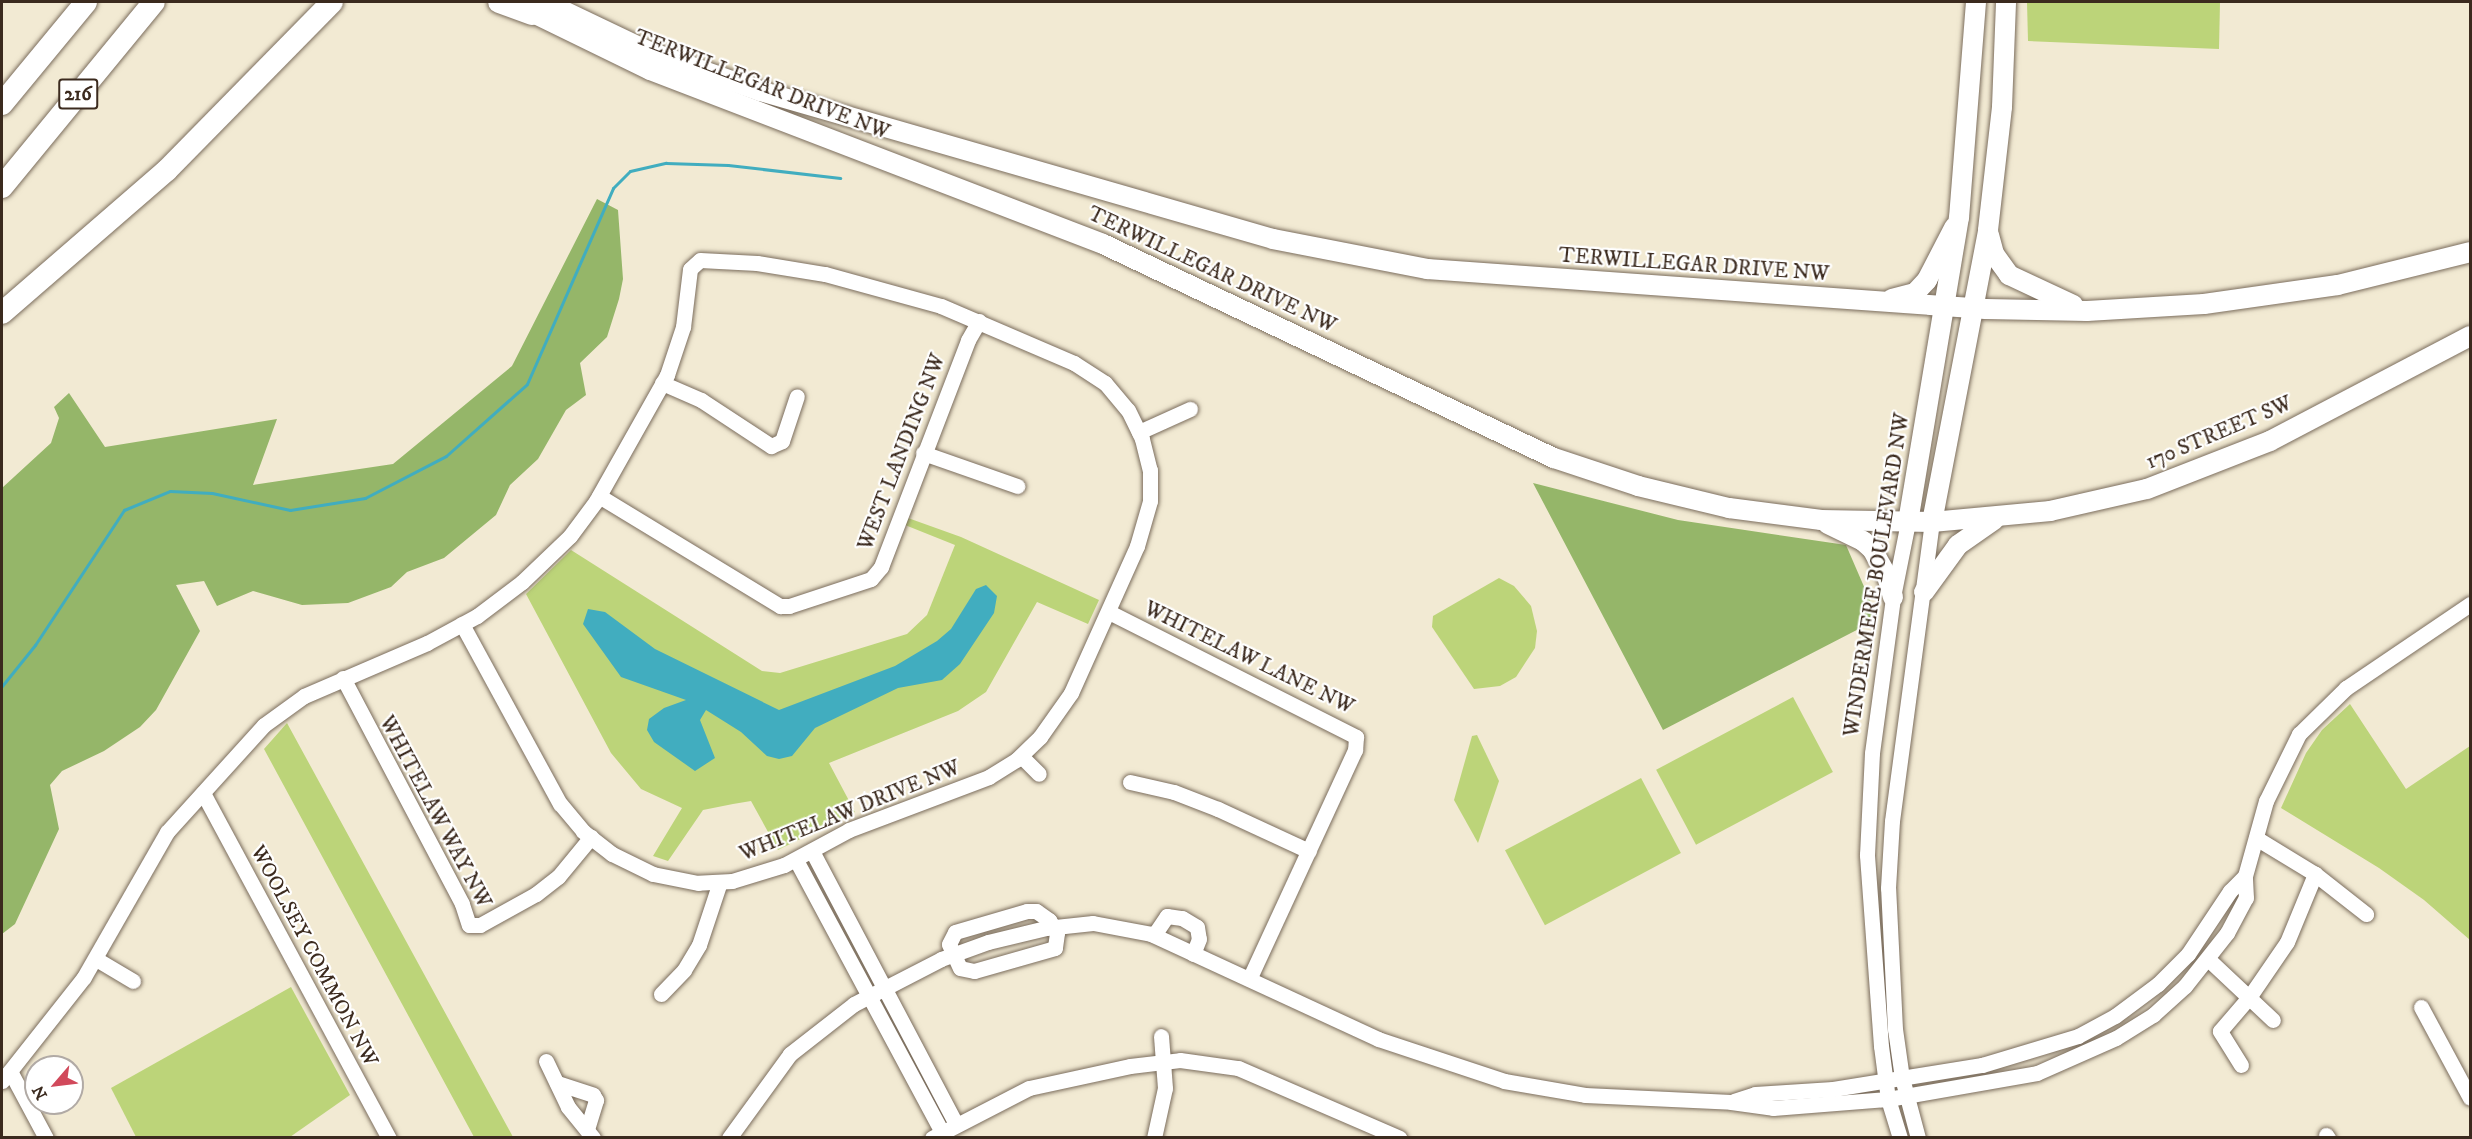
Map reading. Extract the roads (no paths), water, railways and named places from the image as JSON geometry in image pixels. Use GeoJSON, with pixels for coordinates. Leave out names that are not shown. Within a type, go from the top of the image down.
{"type":"FeatureCollection","features":[{"type":"Feature","properties":{"kind":"highway","name":"216"},"geometry":{"type":"LineString","coordinates":[[2,104],[86,2]]}},
{"type":"Feature","properties":{"kind":"highway","name":"216"},"geometry":{"type":"LineString","coordinates":[[2,187],[154,2]]}},
{"type":"Feature","properties":{"kind":"highway"},"geometry":{"type":"LineString","coordinates":[[216,118],[312,2]]}},
{"type":"Feature","properties":{"kind":"highway"},"geometry":{"type":"LineString","coordinates":[[2,313],[167,171],[216,118],[332,2]]}},
{"type":"Feature","properties":{"kind":"highway"},"geometry":{"type":"LineString","coordinates":[[499,2],[538,8]]}},
{"type":"Feature","properties":{"kind":"main road","name":"TERWILLEGAR DRIVE NW"},"geometry":{"type":"LineString","coordinates":[[511,2],[538,8],[650,52],[760,91],[1199,218],[1328,251],[1427,269],[1975,308]]}},
{"type":"Feature","properties":{"kind":"main road","name":"WINDERMERE BOULEVARD NW"},"geometry":{"type":"LineString","coordinates":[[1908,522],[1959,218],[1976,2]]}},
{"type":"Feature","properties":{"kind":"main road"},"geometry":{"type":"LineString","coordinates":[[1932,522],[1975,308],[1988,230],[2002,107],[2006,2]]}},
{"type":"Feature","properties":{"kind":"main road","name":"TERWILLEGAR DRIVE NW"},"geometry":{"type":"LineString","coordinates":[[538,8],[650,70],[1103,244],[1554,458],[1638,486],[1729,508],[1821,520],[1932,522]]}},
{"type":"Feature","properties":{"kind":"main road"},"geometry":{"type":"LineString","coordinates":[[1881,302],[1915,293],[1927,280],[1959,218]]}},
{"type":"Feature","properties":{"kind":"main road"},"geometry":{"type":"LineString","coordinates":[[1988,230],[1994,254],[2008,275],[2034,290],[2087,311]]}},
{"type":"Feature","properties":{"kind":"main road"},"geometry":{"type":"LineString","coordinates":[[1975,308],[2087,311],[2204,304],[2338,285],[2467,251]]}},
{"type":"Feature","properties":{"kind":"main road","name":"170 STREET SW"},"geometry":{"type":"LineString","coordinates":[[1932,522],[1997,518],[2050,511],[2136,492],[2205,469],[2270,441],[2470,336]]}},
{"type":"Feature","properties":{"kind":"main road"},"geometry":{"type":"LineString","coordinates":[[1924,592],[1958,545],[1997,518]]}},
{"type":"Feature","properties":{"kind":"main road"},"geometry":{"type":"LineString","coordinates":[[1821,520],[1863,541],[1872,549],[1887,576],[1893,597]]}},
{"type":"Feature","properties":{"kind":"street","name":"WHITELAW DRIVE NW"},"geometry":{"type":"LineString","coordinates":[[462,624],[560,804],[591,837],[645,871],[698,883],[720,882],[796,860],[896,810],[989,777],[1021,756],[1051,724],[1071,693],[1109,612],[1137,546],[1150,501],[1150,470],[1139,432],[1128,410],[1105,383],[1074,363],[978,321],[883,287],[825,274],[757,263],[700,260],[690,268],[683,327],[662,383]]}},
{"type":"Feature","properties":{"kind":"street","name":"WEST LANDING NW"},"geometry":{"type":"LineString","coordinates":[[599,496],[759,596],[789,606],[878,574],[923,453],[978,321]]}},
{"type":"Feature","properties":{"kind":"street"},"geometry":{"type":"LineString","coordinates":[[46,1137],[6,1076],[96,958],[157,848],[203,793],[274,716],[343,678],[462,624],[522,582],[570,536],[599,496],[662,383],[701,400],[771,446],[782,441],[797,396]]}},
{"type":"Feature","properties":{"kind":"street"},"geometry":{"type":"LineString","coordinates":[[1139,432],[1190,409]]}},
{"type":"Feature","properties":{"kind":"street"},"geometry":{"type":"LineString","coordinates":[[923,453],[1017,486]]}},
{"type":"Feature","properties":{"kind":"street","name":"WINDERMERE BOULEVARD NW"},"geometry":{"type":"LineString","coordinates":[[1899,1137],[1885,1080],[1867,855],[1872,753],[1893,597],[1908,522]]}},
{"type":"Feature","properties":{"kind":"street"},"geometry":{"type":"LineString","coordinates":[[1918,1137],[1902,1077],[1892,987],[1888,888],[1900,752],[1932,522]]}},
{"type":"Feature","properties":{"kind":"street"},"geometry":{"type":"LineString","coordinates":[[729,1137],[790,1054],[830,1020],[869,996],[951,955],[988,942],[1053,927],[1093,922],[1154,935],[1372,1037],[1504,1081],[1612,1098],[1731,1102],[1773,1108],[1888,1099],[2017,1079],[2078,1058],[2153,1015],[2208,959],[2246,898],[2245,876],[2285,756],[2311,718],[2346,688],[2470,604]]}},
{"type":"Feature","properties":{"kind":"street","name":"WHITELAW LANE NW"},"geometry":{"type":"LineString","coordinates":[[1109,612],[1356,737],[1355,750],[1249,979]]}},
{"type":"Feature","properties":{"kind":"street","name":"WHITELAW WAY NW"},"geometry":{"type":"LineString","coordinates":[[343,678],[462,904],[469,925],[480,925],[536,894],[558,877],[591,837]]}},
{"type":"Feature","properties":{"kind":"street"},"geometry":{"type":"LineString","coordinates":[[1021,756],[1039,774]]}},
{"type":"Feature","properties":{"kind":"street"},"geometry":{"type":"LineString","coordinates":[[1130,782],[1207,805],[1309,851]]}},
{"type":"Feature","properties":{"kind":"street","name":"WOOLSEY COMMON NW"},"geometry":{"type":"LineString","coordinates":[[203,793],[389,1137]]}},
{"type":"Feature","properties":{"kind":"street"},"geometry":{"type":"LineString","coordinates":[[2256,838],[2315,874],[2366,914]]}},
{"type":"Feature","properties":{"kind":"street"},"geometry":{"type":"LineString","coordinates":[[812,851],[956,1125]]}},
{"type":"Feature","properties":{"kind":"street"},"geometry":{"type":"LineString","coordinates":[[796,860],[869,996],[937,1135],[1029,1088],[1164,1061],[1201,1061],[1238,1068],[1400,1137]]}},
{"type":"Feature","properties":{"kind":"street"},"geometry":{"type":"LineString","coordinates":[[2241,1065],[2220,1031],[2250,996],[2287,942],[2315,874]]}},
{"type":"Feature","properties":{"kind":"street"},"geometry":{"type":"LineString","coordinates":[[1731,1102],[1755,1094],[1833,1089],[2032,1053],[2115,1016],[2188,954],[2230,891],[2245,876]]}},
{"type":"Feature","properties":{"kind":"street"},"geometry":{"type":"LineString","coordinates":[[661,994],[684,970],[699,945],[720,882]]}},
{"type":"Feature","properties":{"kind":"street"},"geometry":{"type":"LineString","coordinates":[[1036,911],[1053,927],[1059,943],[1049,952],[974,971],[960,968],[951,955],[949,944],[956,932],[990,919],[1036,911]]}},
{"type":"Feature","properties":{"kind":"street"},"geometry":{"type":"LineString","coordinates":[[1154,935],[1167,916],[1182,918],[1197,927],[1199,939],[1193,954]]}},
{"type":"Feature","properties":{"kind":"street"},"geometry":{"type":"LineString","coordinates":[[96,958],[133,981]]}},
{"type":"Feature","properties":{"kind":"street"},"geometry":{"type":"LineString","coordinates":[[2208,959],[2273,1020]]}},
{"type":"Feature","properties":{"kind":"street"},"geometry":{"type":"LineString","coordinates":[[2421,1006],[2470,1098]]}},
{"type":"Feature","properties":{"kind":"street"},"geometry":{"type":"LineString","coordinates":[[1154,1137],[1165,1088],[1161,1036]]}},
{"type":"Feature","properties":{"kind":"street"},"geometry":{"type":"LineString","coordinates":[[546,1061],[568,1107],[590,1133]]}},
{"type":"Feature","properties":{"kind":"street"},"geometry":{"type":"LineString","coordinates":[[557,1083],[593,1095],[596,1100],[590,1133]]}},
{"type":"Feature","properties":{"kind":"water"},"geometry":{"type":"Polygon","coordinates":[[[986,585],[997,596],[994,613],[960,664],[942,680],[898,688],[815,728],[792,756],[779,759],[767,756],[741,732],[706,710],[700,720],[715,758],[695,771],[654,742],[647,730],[649,719],[664,708],[686,700],[621,677],[583,624],[588,609],[605,612],[655,649],[779,710],[895,666],[937,641],[951,629],[976,589],[986,585]]]}},
{"type":"Feature","properties":{"kind":"waterway"},"geometry":{"type":"LineString","coordinates":[[2,686],[35,645],[124,510],[170,491],[212,493],[290,510],[365,498],[446,456],[527,384],[613,188],[630,171],[666,163],[728,165],[840,178]]}}]}
